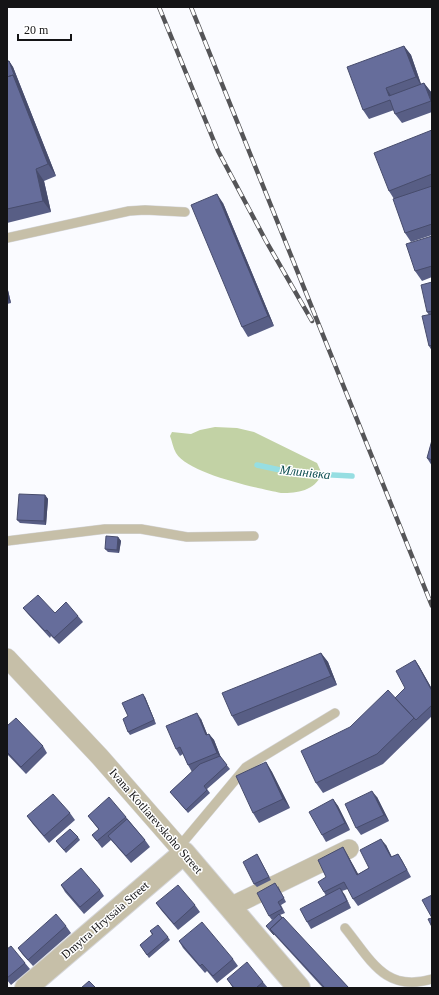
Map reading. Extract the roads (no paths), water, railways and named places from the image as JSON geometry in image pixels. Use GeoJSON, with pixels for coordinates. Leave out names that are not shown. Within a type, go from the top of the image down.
{"type":"FeatureCollection","features":[{"type":"Feature","properties":{"kind":"street","name":"Ivana Kotliarevskoho Street"},"geometry":{"type":"LineString","coordinates":[[7,658],[100,757],[182,850],[299,988]]}},
{"type":"Feature","properties":{"kind":"street"},"geometry":{"type":"LineString","coordinates":[[230,907],[349,849]]}},
{"type":"Feature","properties":{"kind":"street","name":"Dmytra Hrytsaia Street"},"geometry":{"type":"LineString","coordinates":[[26,988],[182,850]]}},
{"type":"Feature","properties":{"kind":"lane"},"geometry":{"type":"LineString","coordinates":[[7,238],[129,211],[145,210],[185,212]]}},
{"type":"Feature","properties":{"kind":"lane"},"geometry":{"type":"LineString","coordinates":[[7,541],[105,528],[141,529],[188,537],[254,536]]}},
{"type":"Feature","properties":{"kind":"lane"},"geometry":{"type":"LineString","coordinates":[[182,850],[246,767],[335,713]]}},
{"type":"Feature","properties":{"kind":"lane"},"geometry":{"type":"LineString","coordinates":[[345,928],[380,971],[392,980],[404,983],[419,983],[432,979]]}},
{"type":"Feature","properties":{"kind":"waterway","name":"Млинівка"},"geometry":{"type":"LineString","coordinates":[[257,465],[294,473],[352,476]]}},
{"type":"Feature","properties":{"kind":"railway"},"geometry":{"type":"LineString","coordinates":[[159,7],[218,151],[266,241],[312,321]]}},
{"type":"Feature","properties":{"kind":"railway"},"geometry":{"type":"LineString","coordinates":[[191,7],[432,606]]}}]}
